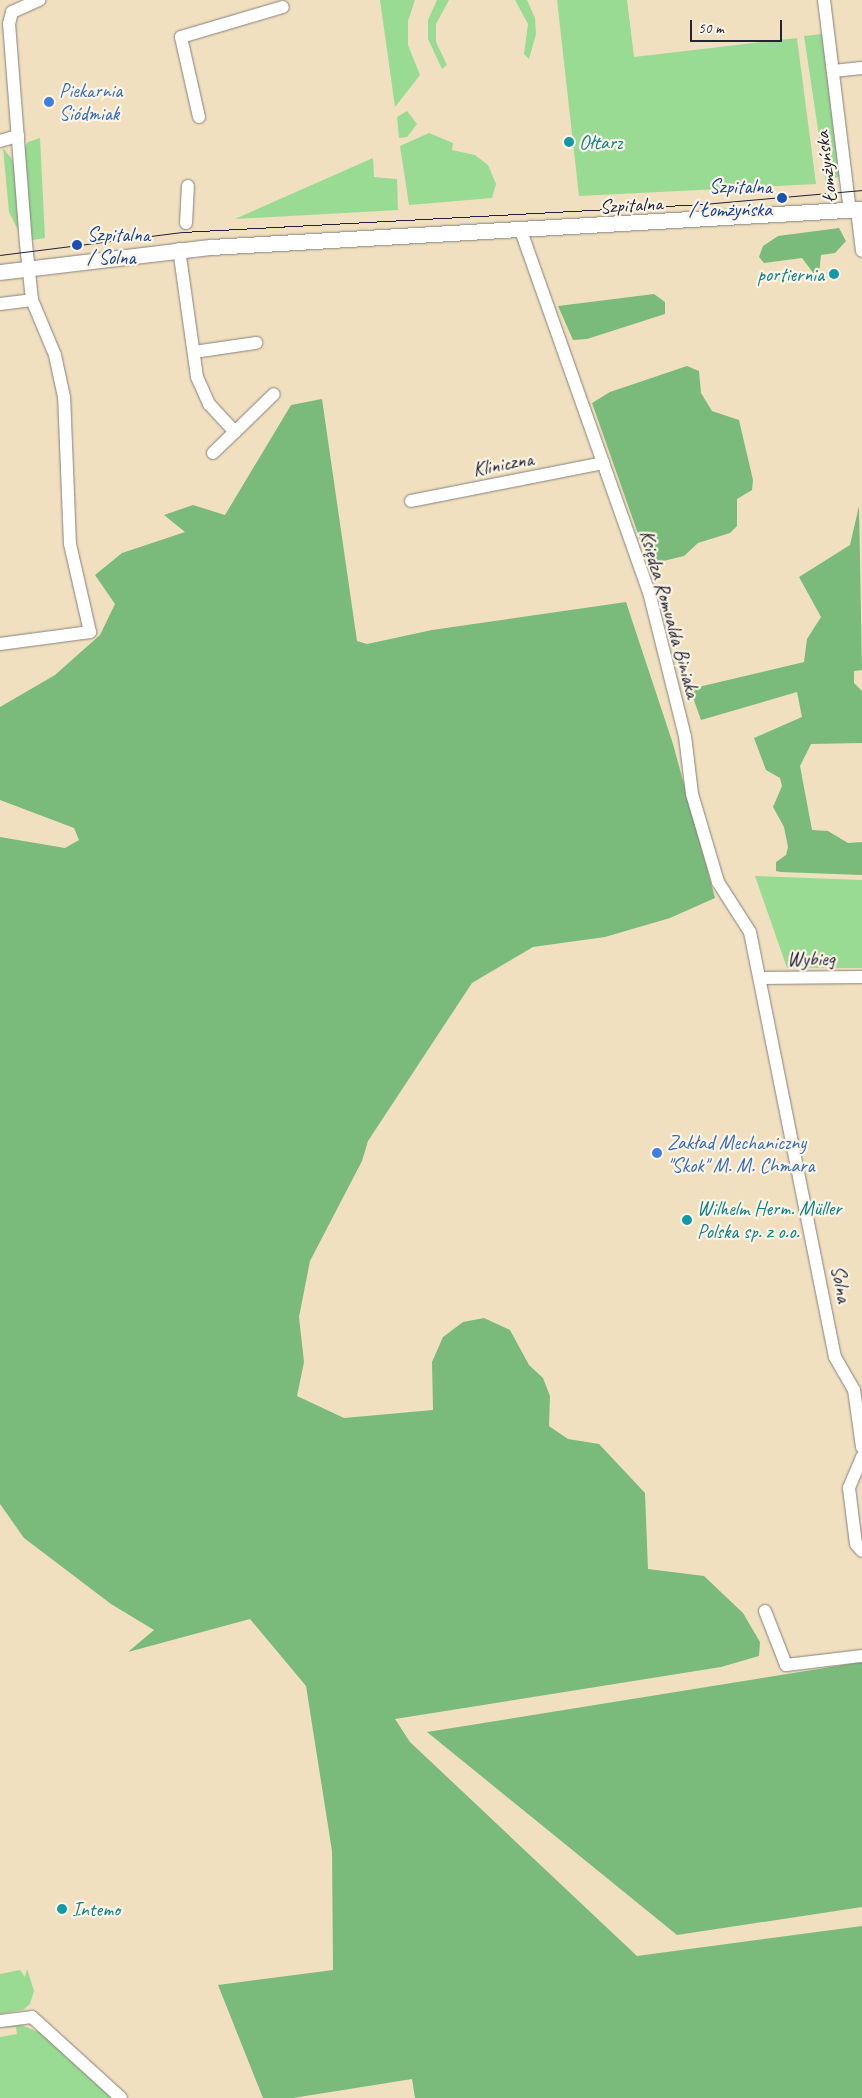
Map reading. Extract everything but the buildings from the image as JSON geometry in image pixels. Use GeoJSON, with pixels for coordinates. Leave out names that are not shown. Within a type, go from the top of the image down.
{"type":"FeatureCollection","features":[{"type":"Feature","properties":{"kind":"street"},"geometry":{"type":"LineString","coordinates":[[0,644],[90,632],[70,544],[64,397],[55,356],[32,300],[28,269],[10,17],[39,0]]}},
{"type":"Feature","properties":{"kind":"street","name":"Łomżyńska"},"geometry":{"type":"LineString","coordinates":[[824,0],[833,72],[862,251]]}},
{"type":"Feature","properties":{"kind":"street"},"geometry":{"type":"LineString","coordinates":[[199,117],[181,37],[283,7]]}},
{"type":"Feature","properties":{"kind":"street"},"geometry":{"type":"LineString","coordinates":[[833,72],[862,68]]}},
{"type":"Feature","properties":{"kind":"street"},"geometry":{"type":"LineString","coordinates":[[0,141],[18,136]]}},
{"type":"Feature","properties":{"kind":"street"},"geometry":{"type":"LineString","coordinates":[[186,223],[188,186]]}},
{"type":"Feature","properties":{"kind":"street","name":"Szpitalna"},"geometry":{"type":"LineString","coordinates":[[0,272],[180,249],[521,231],[856,210]]}},
{"type":"Feature","properties":{"kind":"street","name":"Księdza Romualda Biniaka"},"geometry":{"type":"LineString","coordinates":[[521,231],[649,592],[685,736],[692,794],[718,882],[750,932],[760,978]]}},
{"type":"Feature","properties":{"kind":"street"},"geometry":{"type":"LineString","coordinates":[[180,249],[201,390],[235,432]]}},
{"type":"Feature","properties":{"kind":"street"},"geometry":{"type":"LineString","coordinates":[[0,304],[32,300]]}},
{"type":"Feature","properties":{"kind":"street"},"geometry":{"type":"LineString","coordinates":[[194,352],[256,343]]}},
{"type":"Feature","properties":{"kind":"street"},"geometry":{"type":"LineString","coordinates":[[213,453],[274,394]]}},
{"type":"Feature","properties":{"kind":"street","name":"Kliniczna"},"geometry":{"type":"LineString","coordinates":[[411,501],[603,463]]}},
{"type":"Feature","properties":{"kind":"street","name":"Wybieg"},"geometry":{"type":"LineString","coordinates":[[760,978],[862,977]]}},
{"type":"Feature","properties":{"kind":"street","name":"Solna"},"geometry":{"type":"LineString","coordinates":[[760,978],[836,1357],[854,1390],[862,1447]]}},
{"type":"Feature","properties":{"kind":"street"},"geometry":{"type":"LineString","coordinates":[[862,1457],[849,1488],[856,1544],[862,1550]]}},
{"type":"Feature","properties":{"kind":"street"},"geometry":{"type":"LineString","coordinates":[[765,1612],[786,1665],[862,1656]]}},
{"type":"Feature","properties":{"kind":"street"},"geometry":{"type":"LineString","coordinates":[[0,2021],[32,2017],[121,2098]]}},
{"type":"Feature","properties":{"kind":"green space"},"geometry":{"type":"Polygon","coordinates":[[[380,0],[415,0],[408,21],[408,45],[420,75],[395,107],[380,0]]]}},
{"type":"Feature","properties":{"kind":"green space"},"geometry":{"type":"Polygon","coordinates":[[[437,0],[449,0],[436,24],[436,42],[447,65],[442,69],[428,39],[428,20],[437,0]]]}},
{"type":"Feature","properties":{"kind":"green space"},"geometry":{"type":"Polygon","coordinates":[[[515,0],[527,0],[535,18],[536,34],[529,59],[524,54],[528,24],[515,0]]]}},
{"type":"Feature","properties":{"kind":"green space"},"geometry":{"type":"Polygon","coordinates":[[[557,0],[627,0],[634,57],[797,38],[816,184],[579,196],[557,0]]]}},
{"type":"Feature","properties":{"kind":"green space"},"geometry":{"type":"Polygon","coordinates":[[[822,34],[840,176],[826,183],[804,36],[822,34]]]}},
{"type":"Feature","properties":{"kind":"green space"},"geometry":{"type":"Polygon","coordinates":[[[407,111],[417,124],[407,137],[399,138],[397,117],[407,111]]]}},
{"type":"Feature","properties":{"kind":"green space"},"geometry":{"type":"Polygon","coordinates":[[[429,133],[453,143],[452,150],[475,155],[488,165],[496,184],[492,198],[409,205],[400,146],[429,133]]]}},
{"type":"Feature","properties":{"kind":"green space"},"geometry":{"type":"Polygon","coordinates":[[[40,138],[45,238],[32,240],[24,149],[28,142],[40,138]]]}},
{"type":"Feature","properties":{"kind":"green space"},"geometry":{"type":"Polygon","coordinates":[[[3,148],[14,162],[19,232],[9,212],[3,148]]]}},
{"type":"Feature","properties":{"kind":"green space"},"geometry":{"type":"Polygon","coordinates":[[[373,158],[374,177],[397,179],[398,210],[235,219],[373,158]]]}},
{"type":"Feature","properties":{"kind":"green space"},"geometry":{"type":"Polygon","coordinates":[[[839,228],[846,241],[835,253],[821,255],[819,274],[814,274],[802,258],[764,263],[759,257],[763,246],[778,236],[839,228]]]}},
{"type":"Feature","properties":{"kind":"green space"},"geometry":{"type":"Polygon","coordinates":[[[654,294],[665,302],[665,314],[587,339],[573,340],[558,306],[654,294]]]}},
{"type":"Feature","properties":{"kind":"green space"},"geometry":{"type":"Polygon","coordinates":[[[687,366],[699,371],[701,393],[712,411],[739,420],[753,480],[752,490],[737,499],[737,526],[730,533],[698,543],[684,556],[659,562],[650,559],[642,545],[592,403],[610,392],[687,366]]]}},
{"type":"Feature","properties":{"kind":"green space"},"geometry":{"type":"Polygon","coordinates":[[[322,399],[357,641],[367,644],[432,630],[626,602],[673,744],[715,898],[670,918],[605,937],[533,947],[472,983],[368,1141],[362,1161],[310,1261],[299,1317],[304,1362],[297,1396],[344,1418],[433,1410],[432,1362],[443,1337],[463,1322],[484,1318],[510,1330],[529,1365],[543,1378],[550,1396],[549,1426],[568,1439],[599,1444],[645,1493],[648,1569],[704,1576],[743,1613],[760,1642],[759,1656],[721,1667],[395,1719],[410,1742],[637,1956],[862,1926],[862,2098],[415,2098],[412,2079],[293,2098],[263,2098],[218,1985],[333,1970],[332,1851],[306,1686],[250,1619],[128,1652],[154,1630],[111,1604],[24,1538],[0,1504],[0,837],[65,848],[79,840],[74,828],[0,800],[0,707],[55,675],[100,635],[115,604],[95,575],[122,553],[185,532],[164,515],[193,505],[225,515],[291,405],[322,399]]]}},
{"type":"Feature","properties":{"kind":"green space"},"geometry":{"type":"Polygon","coordinates":[[[859,506],[862,670],[854,671],[854,683],[862,691],[862,743],[811,744],[800,766],[812,830],[828,831],[848,843],[862,842],[862,875],[776,871],[776,862],[786,855],[788,847],[784,827],[773,807],[782,786],[780,778],[766,770],[754,738],[802,717],[797,692],[701,720],[690,689],[804,662],[807,639],[821,617],[799,577],[850,545],[859,506]]]}},
{"type":"Feature","properties":{"kind":"green space"},"geometry":{"type":"Polygon","coordinates":[[[755,876],[862,880],[862,968],[787,968],[755,876]]]}},
{"type":"Feature","properties":{"kind":"green space"},"geometry":{"type":"Polygon","coordinates":[[[862,1662],[862,1907],[677,1935],[427,1732],[862,1662]]]}},
{"type":"Feature","properties":{"kind":"green space"},"geometry":{"type":"Polygon","coordinates":[[[27,1969],[34,1991],[30,2004],[23,2010],[0,2014],[0,1974],[20,1970],[25,1977],[27,1969]]]}},
{"type":"Feature","properties":{"kind":"green space"},"geometry":{"type":"Polygon","coordinates":[[[21,2025],[41,2033],[112,2098],[0,2098],[0,2037],[17,2034],[16,2027],[0,2028],[21,2025]]]}},
{"type":"Feature","properties":{"kind":"tram line"},"geometry":{"type":"LineString","coordinates":[[0,255],[182,232],[703,204],[862,190]]}},
{"type":"Feature","properties":{"kind":"place","name":"Piekarnia Siódmiak"},"geometry":{"type":"Point","coordinates":[49,102]}},
{"type":"Feature","properties":{"kind":"place","name":"Ołtarz"},"geometry":{"type":"Point","coordinates":[569,142]}},
{"type":"Feature","properties":{"kind":"place","name":"Szpitalna / Łomżyńska"},"geometry":{"type":"Point","coordinates":[782,198]}},
{"type":"Feature","properties":{"kind":"place","name":"Szpitalna / Solna"},"geometry":{"type":"Point","coordinates":[77,245]}},
{"type":"Feature","properties":{"kind":"place","name":"portiernia"},"geometry":{"type":"Point","coordinates":[834,274]}},
{"type":"Feature","properties":{"kind":"place","name":"Zakład Mechaniczny \"Skok\" M. M. Chmara"},"geometry":{"type":"Point","coordinates":[657,1153]}},
{"type":"Feature","properties":{"kind":"place","name":"Wilhelm Herm. Müller Polska sp. z o.o."},"geometry":{"type":"Point","coordinates":[687,1220]}},
{"type":"Feature","properties":{"kind":"place","name":"Intemo"},"geometry":{"type":"Point","coordinates":[62,1909]}}]}
